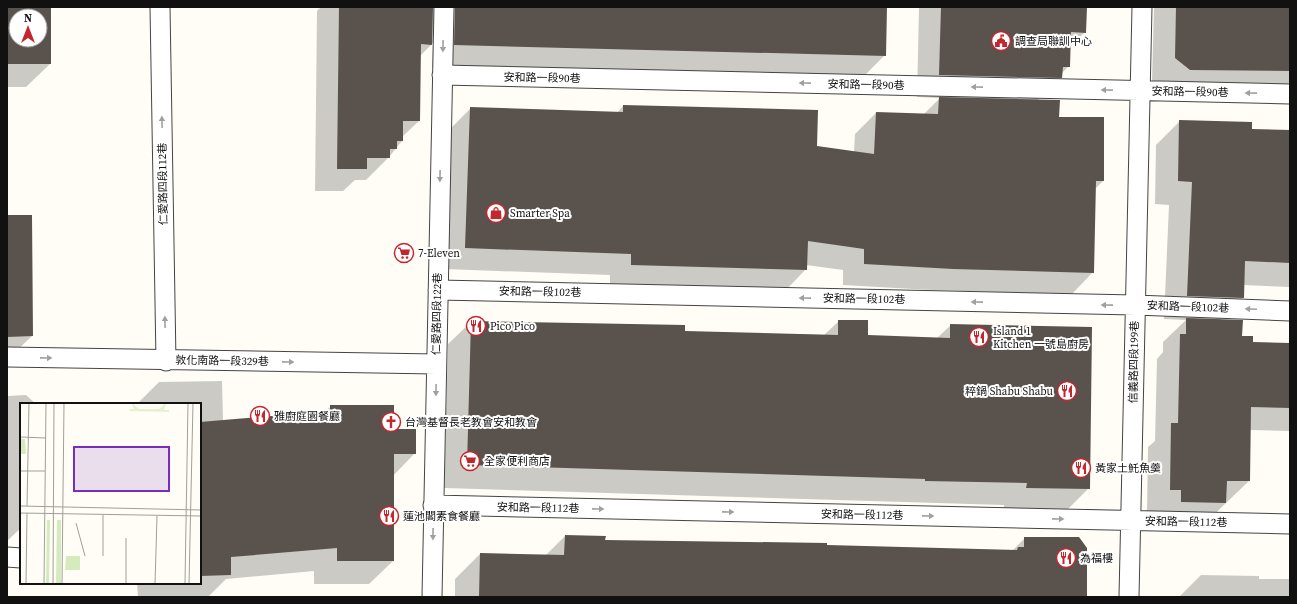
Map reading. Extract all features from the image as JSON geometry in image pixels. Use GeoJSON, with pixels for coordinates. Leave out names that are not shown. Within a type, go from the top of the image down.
{"type":"FeatureCollection","features":[{"type":"Feature","properties":{"kind":"lane","name":"仁愛路四段112巷"},"geometry":{"type":"LineString","coordinates":[[160,7],[166,360]]}},
{"type":"Feature","properties":{"kind":"lane","name":"仁愛路四段122巷"},"geometry":{"type":"LineString","coordinates":[[432,597],[444,7]]}},
{"type":"Feature","properties":{"kind":"lane","name":"信義路四段199巷"},"geometry":{"type":"LineString","coordinates":[[1129,597],[1142,7]]}},
{"type":"Feature","properties":{"kind":"lane","name":"安和路一段90巷"},"geometry":{"type":"LineString","coordinates":[[442,75],[1290,94]]}},
{"type":"Feature","properties":{"kind":"lane","name":"安和路一段102巷"},"geometry":{"type":"LineString","coordinates":[[438,290],[1135,305],[1290,311]]}},
{"type":"Feature","properties":{"kind":"lane","name":"敦化南路一段329巷"},"geometry":{"type":"LineString","coordinates":[[7,357],[436,364]]}},
{"type":"Feature","properties":{"kind":"lane","name":"安和路一段112巷"},"geometry":{"type":"LineString","coordinates":[[433,505],[1290,524]]}},
{"type":"Feature","properties":{"kind":"lane"},"geometry":{"type":"LineString","coordinates":[[7,557],[20,558]]}},
{"type":"Feature","properties":{"kind":"building"},"geometry":{"type":"Polygon","coordinates":[[[7,7],[51,7],[51,64],[7,64],[7,7]]]}},
{"type":"Feature","properties":{"kind":"building"},"geometry":{"type":"Polygon","coordinates":[[[339,7],[433,7],[432,45],[421,44],[420,121],[403,121],[403,141],[397,141],[397,149],[390,149],[390,158],[367,158],[367,169],[337,169],[339,7]]]}},
{"type":"Feature","properties":{"kind":"building"},"geometry":{"type":"Polygon","coordinates":[[[455,7],[887,7],[886,56],[454,45],[455,7]]]}},
{"type":"Feature","properties":{"kind":"building","name":"調查局聯訓中心"},"geometry":{"type":"Polygon","coordinates":[[[941,7],[1087,7],[1086,33],[1071,32],[1070,67],[1063,67],[1062,78],[939,75],[941,7]]]}},
{"type":"Feature","properties":{"kind":"building"},"geometry":{"type":"Polygon","coordinates":[[[1176,7],[1290,7],[1290,71],[1190,70],[1175,58],[1176,7]]]}},
{"type":"Feature","properties":{"kind":"building"},"geometry":{"type":"Polygon","coordinates":[[[939,97],[1060,100],[1059,117],[1104,117],[1104,181],[1096,181],[1094,273],[953,269],[864,264],[864,249],[808,241],[807,270],[631,265],[631,254],[465,248],[470,107],[623,112],[623,105],[818,110],[817,146],[874,154],[876,112],[938,114],[939,97]]]}},
{"type":"Feature","properties":{"kind":"building"},"geometry":{"type":"Polygon","coordinates":[[[1179,120],[1252,122],[1252,129],[1290,130],[1290,263],[1245,261],[1244,298],[1187,296],[1192,182],[1178,181],[1179,120]]]}},
{"type":"Feature","properties":{"kind":"building"},"geometry":{"type":"Polygon","coordinates":[[[7,215],[32,215],[33,336],[7,337],[7,215]]]}},
{"type":"Feature","properties":{"kind":"building"},"geometry":{"type":"Polygon","coordinates":[[[1186,318],[1243,320],[1242,336],[1253,336],[1253,342],[1290,343],[1290,408],[1251,407],[1250,481],[1227,481],[1226,503],[1181,502],[1181,490],[1170,490],[1171,423],[1178,423],[1180,334],[1186,334],[1186,318]]]}},
{"type":"Feature","properties":{"kind":"building"},"geometry":{"type":"Polygon","coordinates":[[[838,320],[868,320],[868,335],[950,338],[950,324],[1092,327],[1090,489],[1026,488],[1027,483],[925,481],[925,479],[467,465],[471,321],[685,325],[685,331],[838,335],[838,320]]]}},
{"type":"Feature","properties":{"kind":"building"},"geometry":{"type":"Polygon","coordinates":[[[330,405],[394,405],[394,429],[416,429],[416,454],[394,454],[394,561],[337,561],[337,548],[231,557],[231,575],[201,576],[201,422],[330,411],[330,405]]]}},
{"type":"Feature","properties":{"kind":"building"},"geometry":{"type":"Polygon","coordinates":[[[565,535],[606,536],[605,540],[827,543],[827,545],[1017,550],[1018,547],[1024,547],[1024,537],[1079,537],[1087,548],[1087,597],[479,597],[480,553],[564,555],[565,535]]]}},
{"type":"Feature","properties":{"kind":"place","name":"調查局聯訓中心"},"geometry":{"type":"Point","coordinates":[1001,41]}},
{"type":"Feature","properties":{"kind":"place","name":"Smarter Spa"},"geometry":{"type":"Point","coordinates":[496,213]}},
{"type":"Feature","properties":{"kind":"place","name":"7-Eleven"},"geometry":{"type":"Point","coordinates":[404,253]}},
{"type":"Feature","properties":{"kind":"place","name":"Pico Pico"},"geometry":{"type":"Point","coordinates":[476,326]}},
{"type":"Feature","properties":{"kind":"place","name":"Island 1 Kitchen 一號島廚房"},"geometry":{"type":"Point","coordinates":[979,337]}},
{"type":"Feature","properties":{"kind":"place","name":"粹鍋 Shabu Shabu"},"geometry":{"type":"Point","coordinates":[1067,391]}},
{"type":"Feature","properties":{"kind":"place","name":"雅廚庭園餐廳"},"geometry":{"type":"Point","coordinates":[260,416]}},
{"type":"Feature","properties":{"kind":"place","name":"台灣基督長老教會安和教會"},"geometry":{"type":"Point","coordinates":[391,422]}},
{"type":"Feature","properties":{"kind":"place","name":"全家便利商店"},"geometry":{"type":"Point","coordinates":[470,461]}},
{"type":"Feature","properties":{"kind":"place","name":"黃家土魠魚羹"},"geometry":{"type":"Point","coordinates":[1081,468]}},
{"type":"Feature","properties":{"kind":"place","name":"蓮池閣素食餐廳"},"geometry":{"type":"Point","coordinates":[389,516]}},
{"type":"Feature","properties":{"kind":"place","name":"為福樓"},"geometry":{"type":"Point","coordinates":[1066,558]}}]}
